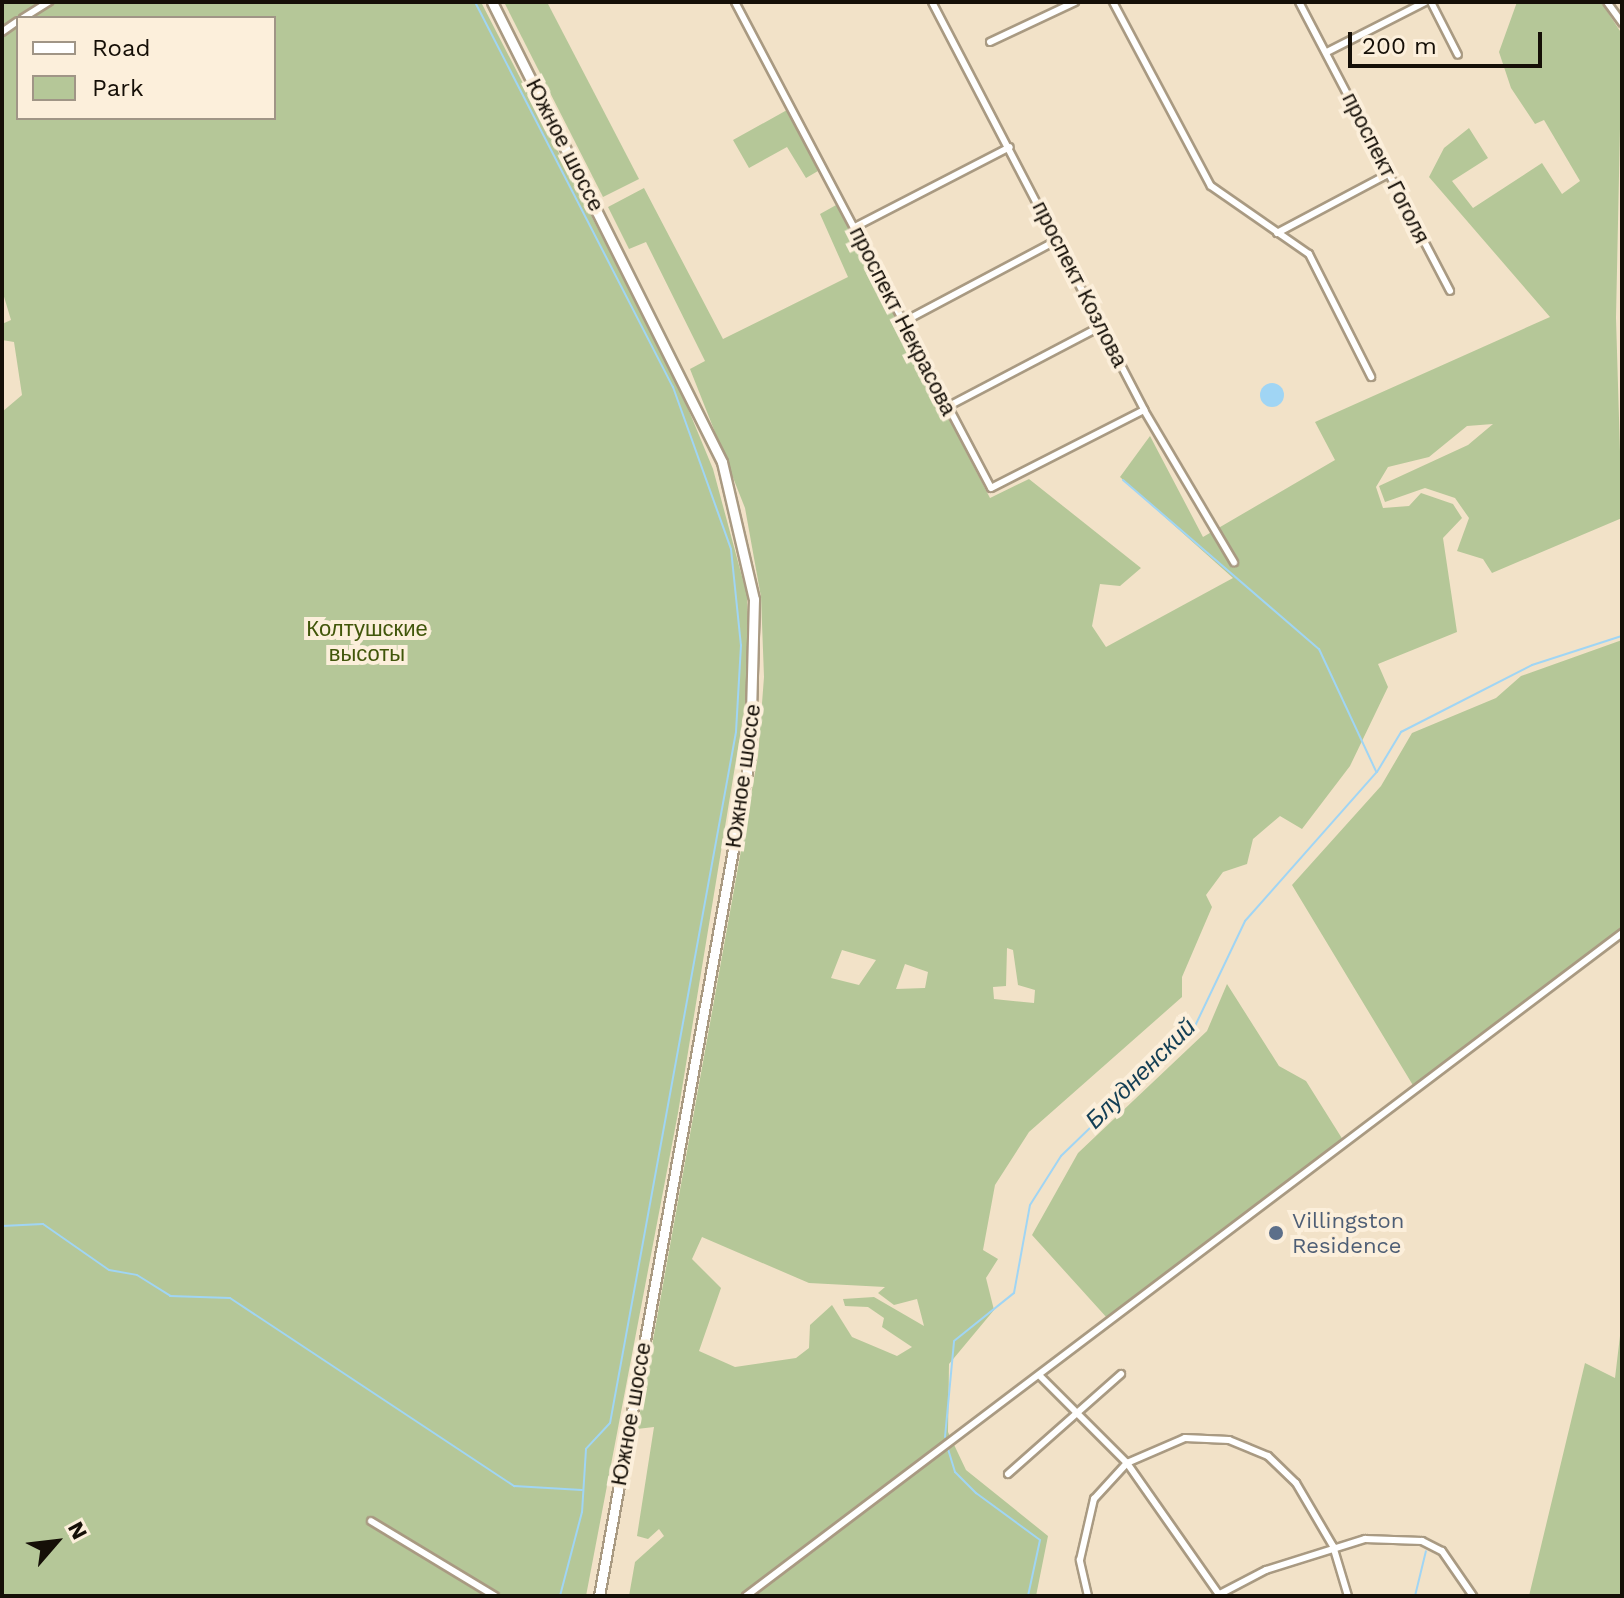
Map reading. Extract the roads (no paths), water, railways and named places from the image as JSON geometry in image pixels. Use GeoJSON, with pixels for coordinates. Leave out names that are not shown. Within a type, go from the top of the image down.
{"type":"FeatureCollection","features":[{"type":"Feature","properties":{"kind":"street"},"geometry":{"type":"LineString","coordinates":[[26,16],[49,2]]}},
{"type":"Feature","properties":{"kind":"street","name":"Южное шоссе"},"geometry":{"type":"LineString","coordinates":[[492,2],[722,462],[754,599],[750,755],[599,1596]]}},
{"type":"Feature","properties":{"kind":"street","name":"проспект Козлова"},"geometry":{"type":"LineString","coordinates":[[932,2],[1144,410],[1234,562]]}},
{"type":"Feature","properties":{"kind":"street"},"geometry":{"type":"LineString","coordinates":[[990,42],[1075,2]]}},
{"type":"Feature","properties":{"kind":"street"},"geometry":{"type":"LineString","coordinates":[[1113,2],[1211,186],[1309,254],[1371,377]]}},
{"type":"Feature","properties":{"kind":"street","name":"проспект Гоголя"},"geometry":{"type":"LineString","coordinates":[[1299,2],[1450,291]]}},
{"type":"Feature","properties":{"kind":"street"},"geometry":{"type":"LineString","coordinates":[[1327,52],[1425,2]]}},
{"type":"Feature","properties":{"kind":"street"},"geometry":{"type":"LineString","coordinates":[[1431,2],[1458,55]]}},
{"type":"Feature","properties":{"kind":"street"},"geometry":{"type":"LineString","coordinates":[[1607,2],[1622,23]]}},
{"type":"Feature","properties":{"kind":"street","name":"проспект Некрасова"},"geometry":{"type":"LineString","coordinates":[[737,3],[991,488],[1144,410]]}},
{"type":"Feature","properties":{"kind":"street"},"geometry":{"type":"LineString","coordinates":[[855,227],[1010,147]]}},
{"type":"Feature","properties":{"kind":"street"},"geometry":{"type":"LineString","coordinates":[[1277,233],[1388,174]]}},
{"type":"Feature","properties":{"kind":"street"},"geometry":{"type":"LineString","coordinates":[[903,322],[1057,240]]}},
{"type":"Feature","properties":{"kind":"street"},"geometry":{"type":"LineString","coordinates":[[947,407],[1101,326]]}},
{"type":"Feature","properties":{"kind":"street"},"geometry":{"type":"LineString","coordinates":[[746,1596],[1622,933]]}},
{"type":"Feature","properties":{"kind":"street"},"geometry":{"type":"LineString","coordinates":[[1008,1474],[1121,1374]]}},
{"type":"Feature","properties":{"kind":"street"},"geometry":{"type":"LineString","coordinates":[[1039,1375],[1127,1463],[1220,1595],[1333,1546],[1422,1541],[1442,1551],[1473,1596]]}},
{"type":"Feature","properties":{"kind":"street"},"geometry":{"type":"LineString","coordinates":[[1088,1596],[1082,1532],[1094,1499],[1127,1463],[1185,1438],[1242,1446],[1268,1456],[1296,1483],[1333,1546],[1348,1596]]}},
{"type":"Feature","properties":{"kind":"street"},"geometry":{"type":"LineString","coordinates":[[371,1521],[495,1596]]}},
{"type":"Feature","properties":{"kind":"water"},"geometry":{"type":"Polygon","coordinates":[[[1272,383],[1280,387],[1284,395],[1280,403],[1272,407],[1264,403],[1260,395],[1264,387],[1272,383]]]}},
{"type":"Feature","properties":{"kind":"waterway"},"geometry":{"type":"LineString","coordinates":[[475,2],[673,387],[731,549],[741,645],[736,732],[610,1423],[586,1449],[582,1512],[560,1596]]}},
{"type":"Feature","properties":{"kind":"waterway"},"geometry":{"type":"LineString","coordinates":[[1123,480],[1319,649],[1376,771]]}},
{"type":"Feature","properties":{"kind":"waterway","name":"Блудненский"},"geometry":{"type":"LineString","coordinates":[[945,1437],[954,1341],[1014,1293],[1030,1205],[1061,1156],[1195,1026],[1245,921],[1377,772],[1401,732],[1532,665],[1622,636]]}},
{"type":"Feature","properties":{"kind":"waterway"},"geometry":{"type":"LineString","coordinates":[[2,1226],[43,1224],[109,1270],[137,1275],[170,1296],[230,1298],[514,1486],[582,1490]]}},
{"type":"Feature","properties":{"kind":"waterway","name":"Блудненский"},"geometry":{"type":"LineString","coordinates":[[948,1449],[955,1472],[976,1493],[1040,1540],[1028,1596]]}},
{"type":"Feature","properties":{"kind":"waterway"},"geometry":{"type":"LineString","coordinates":[[1415,1596],[1426,1551]]}},
{"type":"Feature","properties":{"kind":"place","name":"Villingston Residence"},"geometry":{"type":"Point","coordinates":[1276,1233]}},
{"type":"Feature","properties":{"kind":"park label","name":"Колтушские высоты"},"geometry":{"type":"Point","coordinates":[367,640]}}]}
